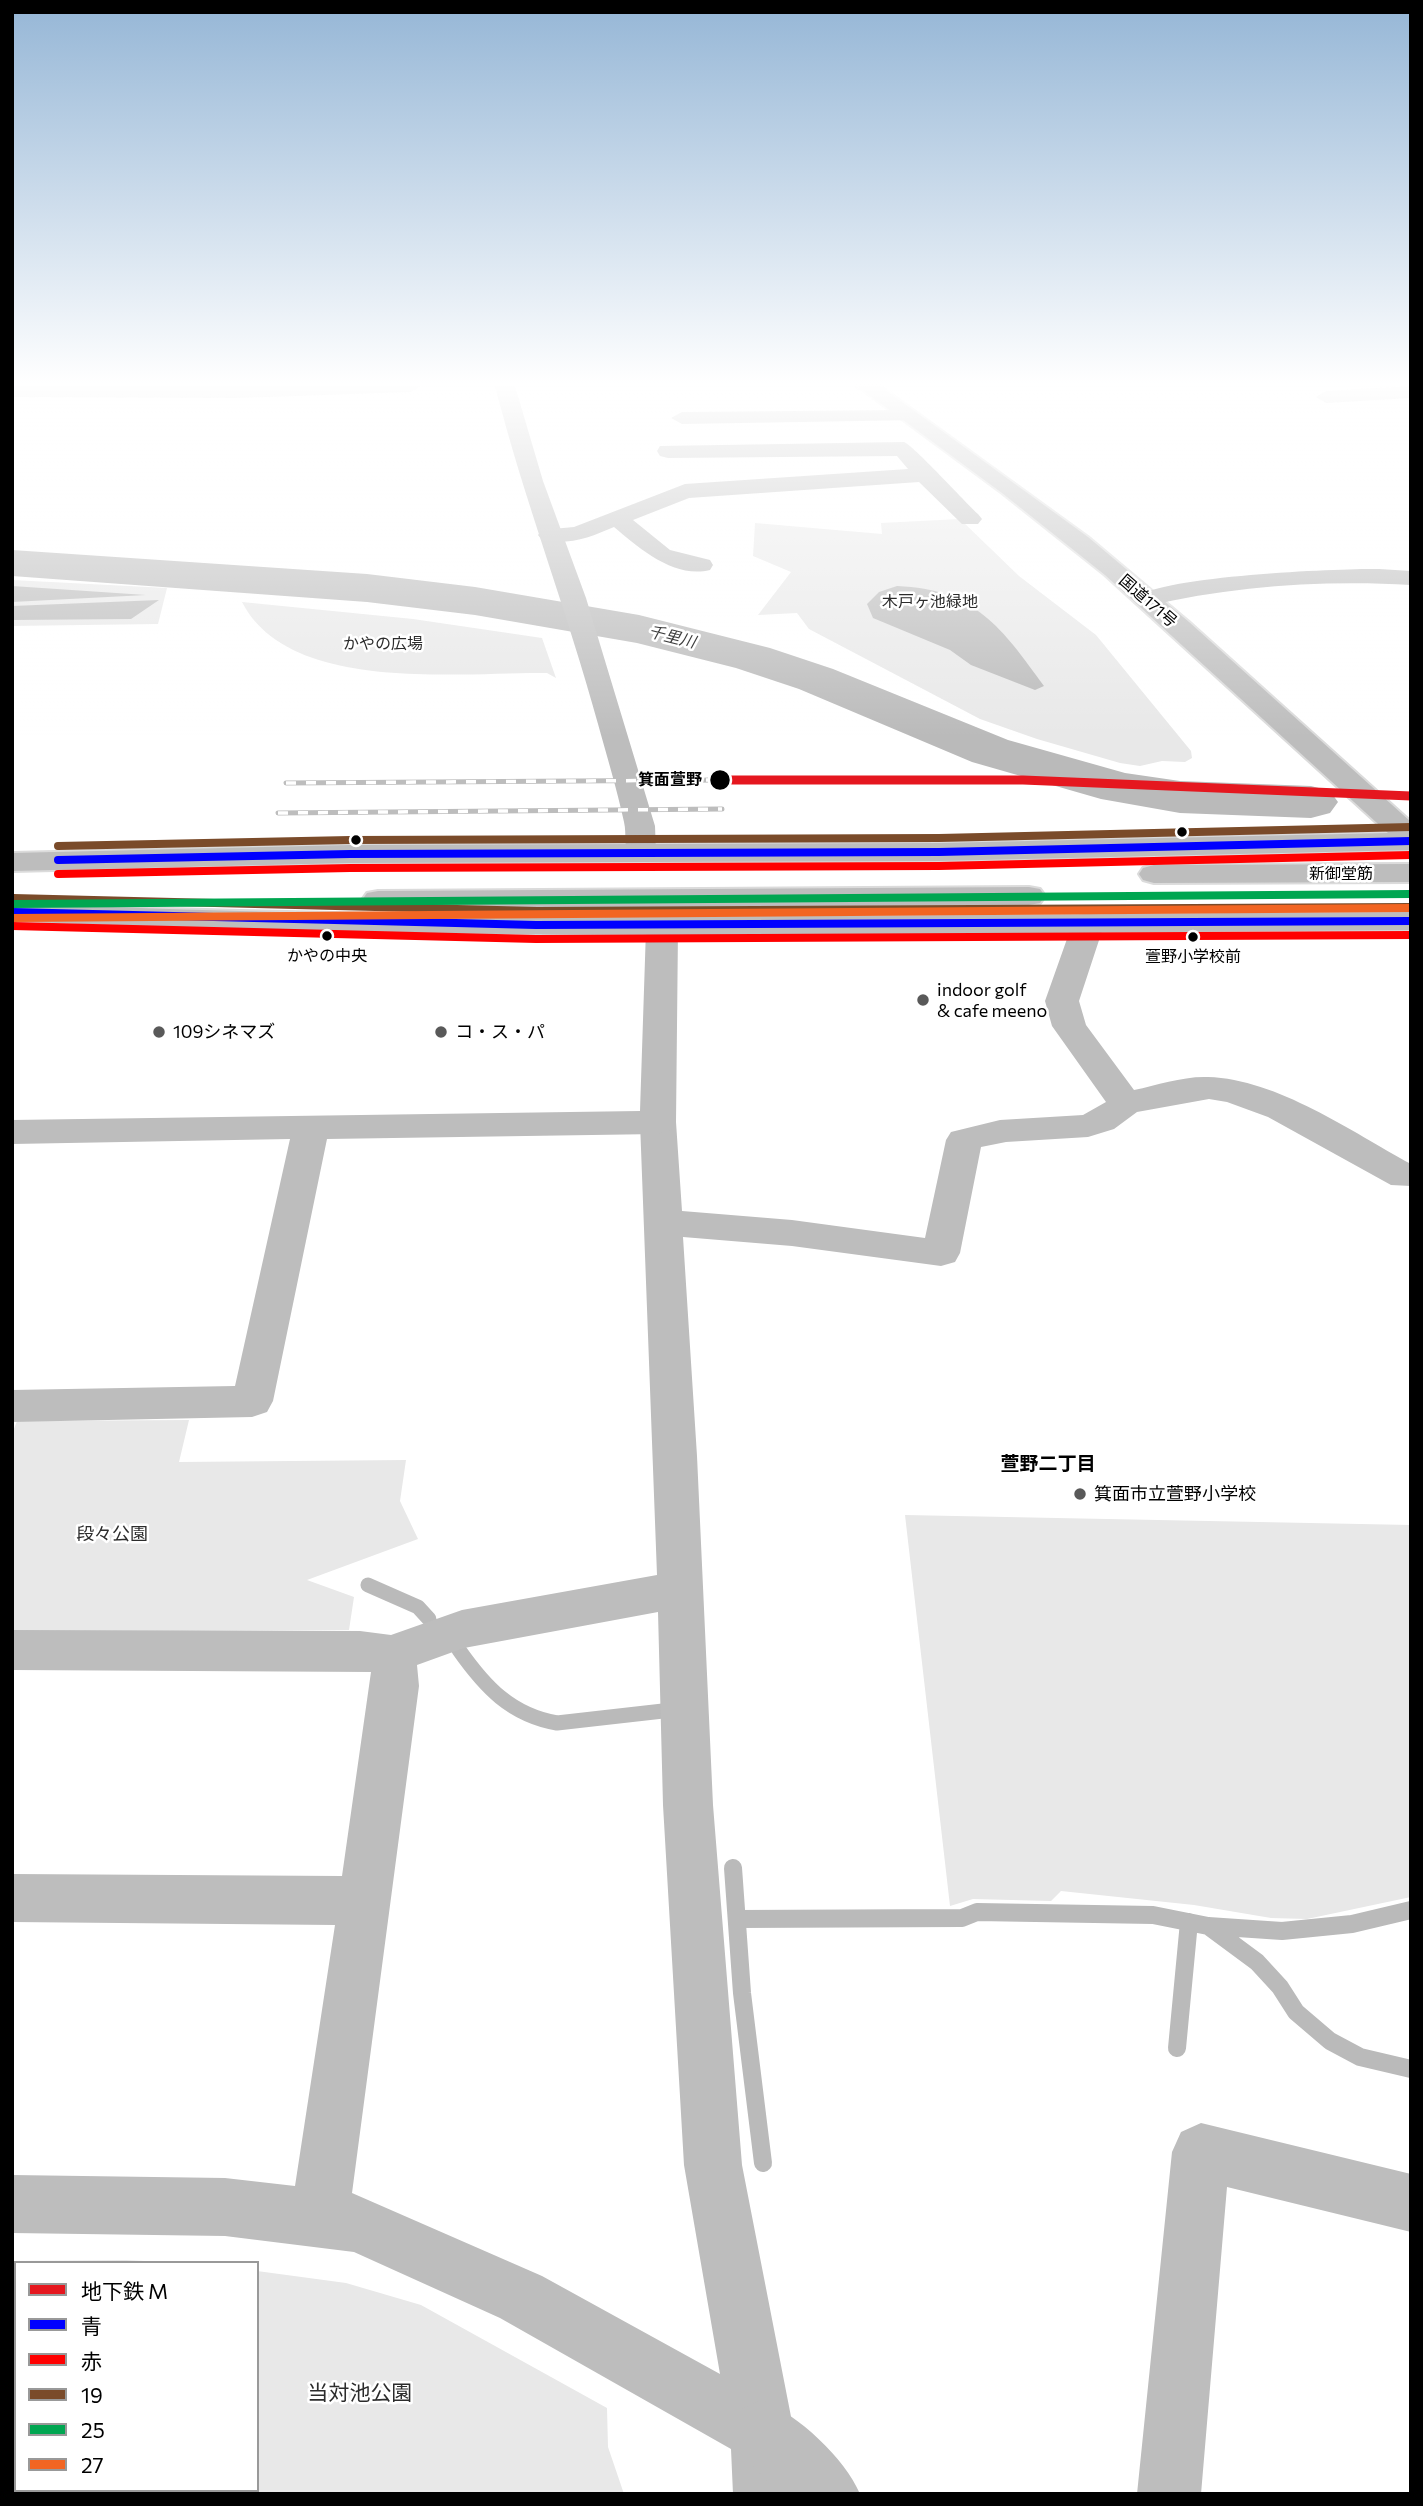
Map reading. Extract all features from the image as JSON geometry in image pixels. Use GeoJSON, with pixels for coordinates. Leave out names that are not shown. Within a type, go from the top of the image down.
{"type":"FeatureCollection","features":[{"type":"Feature","properties":{"kind":"main road"},"geometry":{"type":"LineString","coordinates":[[541,503],[574,598],[640,826],[641,852]]}},
{"type":"Feature","properties":{"kind":"main road"},"geometry":{"type":"LineString","coordinates":[[551,535],[576,534],[656,503]]}},
{"type":"Feature","properties":{"kind":"main road"},"geometry":{"type":"LineString","coordinates":[[953,503],[970,519]]}},
{"type":"Feature","properties":{"kind":"main road","name":"国道171号"},"geometry":{"type":"LineString","coordinates":[[1027,503],[1149,599],[1362,797],[1411,839]]}},
{"type":"Feature","properties":{"kind":"main road"},"geometry":{"type":"LineString","coordinates":[[617,518],[662,555],[700,567]]}},
{"type":"Feature","properties":{"kind":"main road"},"geometry":{"type":"LineString","coordinates":[[1149,599],[1159,595],[1284,578],[1382,576],[1411,579]]}},
{"type":"Feature","properties":{"kind":"main road"},"geometry":{"type":"LineString","coordinates":[[12,862],[351,854],[953,852],[1411,839]]}},
{"type":"Feature","properties":{"kind":"main road","name":"新御堂筋"},"geometry":{"type":"LineString","coordinates":[[12,877],[1085,897],[1411,873]]}},
{"type":"Feature","properties":{"kind":"main road","name":"新御堂筋"},"geometry":{"type":"LineString","coordinates":[[12,904],[1411,894]]}},
{"type":"Feature","properties":{"kind":"main road"},"geometry":{"type":"LineString","coordinates":[[12,912],[328,924],[662,929],[1085,897],[1411,921]]}},
{"type":"Feature","properties":{"kind":"main road"},"geometry":{"type":"LineString","coordinates":[[1085,897],[1062,1000],[1069,1026],[1125,1103]]}},
{"type":"Feature","properties":{"kind":"main road"},"geometry":{"type":"LineString","coordinates":[[662,929],[658,1122],[688,1805],[713,2165],[762,2432],[765,2494]]}},
{"type":"Feature","properties":{"kind":"main road"},"geometry":{"type":"LineString","coordinates":[[663,1222],[792,1233],[941,1253],[964,1140],[1010,1130],[1072,1130],[1115,1116],[1125,1103],[1197,1088],[1225,1089],[1252,1097],[1404,1176]]}},
{"type":"Feature","properties":{"kind":"main road"},"geometry":{"type":"LineString","coordinates":[[12,1132],[658,1122]]}},
{"type":"Feature","properties":{"kind":"main road"},"geometry":{"type":"LineString","coordinates":[[12,1406],[252,1401],[310,1128]]}},
{"type":"Feature","properties":{"kind":"main road"},"geometry":{"type":"LineString","coordinates":[[12,1650],[360,1651],[391,1655],[462,1629],[679,1590]]}},
{"type":"Feature","properties":{"kind":"main road"},"geometry":{"type":"LineString","coordinates":[[319,2218],[395,1686],[396,1671],[391,1655]]}},
{"type":"Feature","properties":{"kind":"main road"},"geometry":{"type":"LineString","coordinates":[[12,1898],[366,1901]]}},
{"type":"Feature","properties":{"kind":"main road"},"geometry":{"type":"LineString","coordinates":[[1168,2494],[1201,2152],[1411,2203]]}},
{"type":"Feature","properties":{"kind":"main road"},"geometry":{"type":"LineString","coordinates":[[12,2204],[225,2207],[357,2223],[521,2297],[762,2432],[828,2494]]}},
{"type":"Feature","properties":{"kind":"green space","name":"木戸ヶ池緑地"},"geometry":{"type":"Polygon","coordinates":[[[960,519],[1019,576],[1096,635],[1191,751],[1192,758],[1185,762],[1162,761],[1140,766],[1120,763],[1037,739],[980,719],[809,629],[797,613],[758,615],[791,572],[753,556],[755,523],[882,534],[881,523],[960,519]]]}},
{"type":"Feature","properties":{"kind":"green space"},"geometry":{"type":"Polygon","coordinates":[[[12,580],[167,588],[158,624],[12,626],[12,580]]]}},
{"type":"Feature","properties":{"kind":"green space","name":"かやの広場"},"geometry":{"type":"Polygon","coordinates":[[[242,602],[413,619],[542,638],[556,678],[547,673],[424,674],[379,672],[336,665],[297,652],[265,631],[242,602]]]}},
{"type":"Feature","properties":{"kind":"green space","name":"段々公園"},"geometry":{"type":"Polygon","coordinates":[[[189,1420],[179,1462],[406,1460],[400,1501],[418,1539],[307,1580],[354,1597],[349,1630],[12,1632],[12,1434],[17,1421],[189,1420]]]}},
{"type":"Feature","properties":{"kind":"green space"},"geometry":{"type":"Polygon","coordinates":[[[905,1515],[1411,1525],[1411,1897],[1307,1919],[1271,1918],[1194,1905],[1061,1891],[1051,1901],[973,1899],[950,1906],[905,1515]]]}},
{"type":"Feature","properties":{"kind":"green space","name":"当対池公園"},"geometry":{"type":"Polygon","coordinates":[[[126,2260],[145,2261],[14,2261],[14,2492],[259,2492],[259,2271],[346,2283],[421,2305],[607,2408],[608,2447],[624,2494],[12,2494],[12,2261],[126,2260]]]}},
{"type":"Feature","properties":{"kind":"shaded area"},"geometry":{"type":"Polygon","coordinates":[[[12,586],[146,595],[12,602],[12,586]]]}},
{"type":"Feature","properties":{"kind":"shaded area"},"geometry":{"type":"Polygon","coordinates":[[[897,586],[947,595],[984,615],[1014,646],[1044,686],[1035,690],[971,665],[950,650],[873,618],[867,604],[879,592],[897,586]]]}},
{"type":"Feature","properties":{"kind":"shaded area"},"geometry":{"type":"Polygon","coordinates":[[[159,600],[131,619],[12,620],[12,606],[159,600]]]}},
{"type":"Feature","properties":{"kind":"waterway","name":"千里川"},"geometry":{"type":"LineString","coordinates":[[12,563],[367,588],[475,601],[639,629],[753,658],[816,679],[990,751],[1120,788],[1180,797],[1311,802]]}},
{"type":"Feature","properties":{"kind":"waterway"},"geometry":{"type":"LineString","coordinates":[[368,1585],[418,1607],[429,1619]]}},
{"type":"Feature","properties":{"kind":"waterway"},"geometry":{"type":"LineString","coordinates":[[459,1650],[500,1697],[541,1719],[557,1723],[663,1711]]}},
{"type":"Feature","properties":{"kind":"waterway"},"geometry":{"type":"LineString","coordinates":[[733,1868],[742,1993],[763,2163]]}},
{"type":"Feature","properties":{"kind":"waterway"},"geometry":{"type":"LineString","coordinates":[[1189,1922],[1282,1931],[1352,1924],[1411,1910]]}},
{"type":"Feature","properties":{"kind":"waterway"},"geometry":{"type":"LineString","coordinates":[[738,1919],[962,1918],[977,1912],[1153,1915],[1189,1922]]}},
{"type":"Feature","properties":{"kind":"waterway"},"geometry":{"type":"LineString","coordinates":[[1177,2048],[1189,1922]]}},
{"type":"Feature","properties":{"kind":"waterway"},"geometry":{"type":"LineString","coordinates":[[1211,1928],[1257,1962],[1280,1987],[1296,2012],[1330,2041],[1360,2057],[1411,2069]]}},
{"type":"Feature","properties":{"kind":"railway"},"geometry":{"type":"LineString","coordinates":[[286,783],[720,780]]}},
{"type":"Feature","properties":{"kind":"railway"},"geometry":{"type":"LineString","coordinates":[[278,813],[722,809]]}},
{"type":"Feature","properties":{"kind":"metro line","name":"M"},"geometry":{"type":"LineString","coordinates":[[720,780],[1023,780],[1411,796]]}},
{"type":"Feature","properties":{"kind":"transit line","name":"19"},"geometry":{"type":"LineString","coordinates":[[58,846],[350,840],[939,838],[1411,827]]}},
{"type":"Feature","properties":{"kind":"transit line","name":"青"},"geometry":{"type":"LineString","coordinates":[[58,860],[350,854],[939,852],[1411,841]]}},
{"type":"Feature","properties":{"kind":"transit line","name":"赤"},"geometry":{"type":"LineString","coordinates":[[58,874],[350,868],[939,866],[1411,855]]}},
{"type":"Feature","properties":{"kind":"transit line","name":"25"},"geometry":{"type":"LineString","coordinates":[[12,904],[1411,894]]}},
{"type":"Feature","properties":{"kind":"transit line","name":"19"},"geometry":{"type":"LineString","coordinates":[[13,898],[188,905],[537,911],[1411,907]]}},
{"type":"Feature","properties":{"kind":"transit line","name":"27"},"geometry":{"type":"LineString","coordinates":[[12,918],[1411,908]]}},
{"type":"Feature","properties":{"kind":"transit line","name":"青"},"geometry":{"type":"LineString","coordinates":[[12,912],[187,919],[536,925],[1411,921]]}},
{"type":"Feature","properties":{"kind":"transit line","name":"赤"},"geometry":{"type":"LineString","coordinates":[[12,926],[187,933],[536,939],[1411,935]]}},
{"type":"Feature","properties":{"kind":"place","name":"箕面萱野"},"geometry":{"type":"Point","coordinates":[720,780]}},
{"type":"Feature","properties":{"kind":"place","name":"かやの中央"},"geometry":{"type":"Point","coordinates":[327,936]}},
{"type":"Feature","properties":{"kind":"place","name":"萱野小学校前"},"geometry":{"type":"Point","coordinates":[1193,937]}},
{"type":"Feature","properties":{"kind":"place","name":"indoor golf & cafe meeno"},"geometry":{"type":"Point","coordinates":[923,1000]}},
{"type":"Feature","properties":{"kind":"place","name":"109シネマズ"},"geometry":{"type":"Point","coordinates":[159,1032]}},
{"type":"Feature","properties":{"kind":"place","name":"コ・ス・パ"},"geometry":{"type":"Point","coordinates":[441,1032]}},
{"type":"Feature","properties":{"kind":"place","name":"箕面市立萱野小学校"},"geometry":{"type":"Point","coordinates":[1080,1494]}},
{"type":"Feature","properties":{"kind":"district","name":"萱野二丁目"},"geometry":{"type":"Point","coordinates":[1048,1464]}}]}
